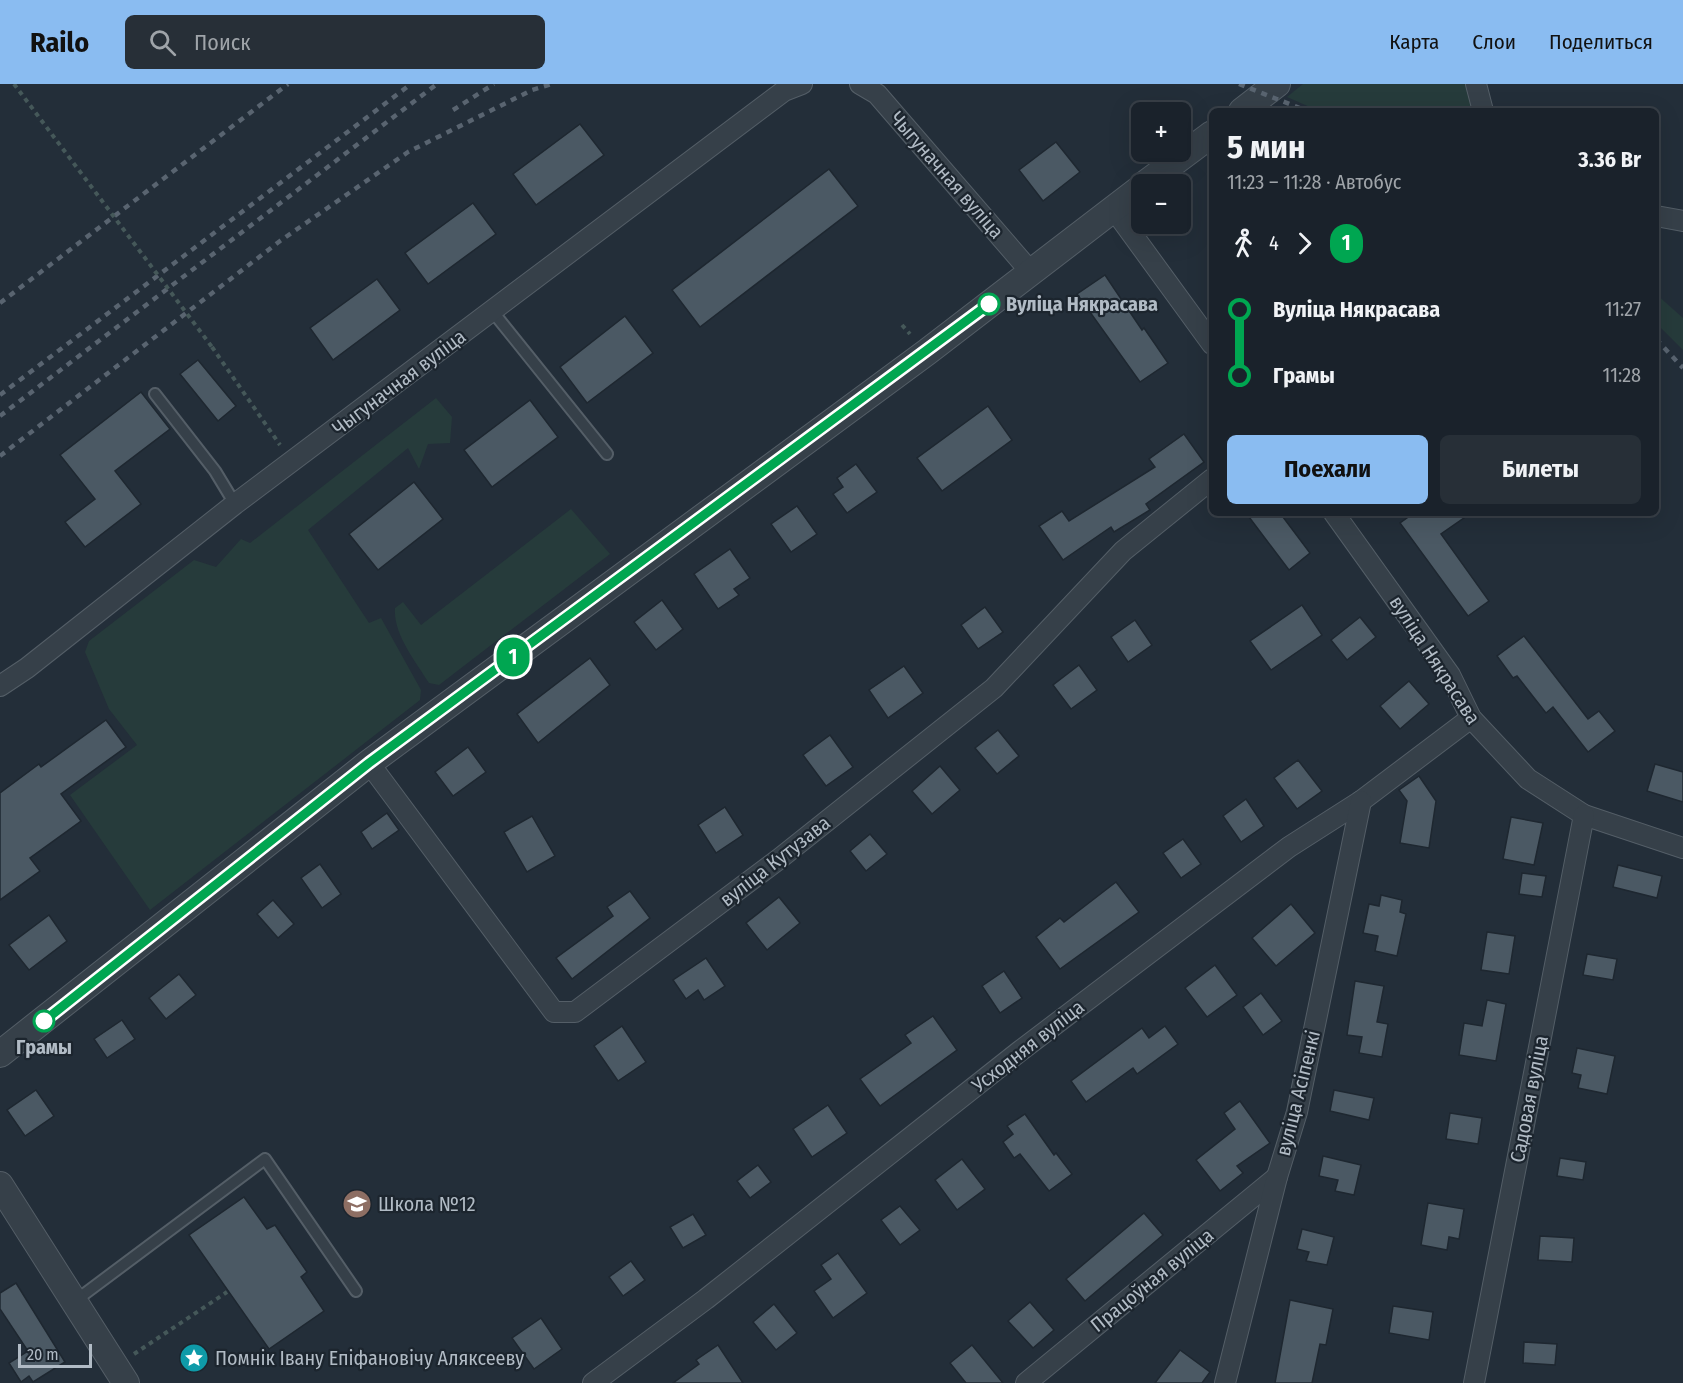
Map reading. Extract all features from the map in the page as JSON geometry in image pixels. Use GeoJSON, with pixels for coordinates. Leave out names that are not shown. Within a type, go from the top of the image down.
{"type":"FeatureCollection","features":[{"type":"Feature","properties":{"kind":"street","name":"Чыгуначная вуліца"},"geometry":{"type":"LineString","coordinates":[[0,686],[27,668],[235,504],[784,91],[802,84]]}},
{"type":"Feature","properties":{"kind":"street","name":"Чыгуначная вуліца"},"geometry":{"type":"LineString","coordinates":[[861,84],[876,94],[1030,271]]}},
{"type":"Feature","properties":{"kind":"street"},"geometry":{"type":"LineString","coordinates":[[1246,108],[1277,84]]}},
{"type":"Feature","properties":{"kind":"street"},"geometry":{"type":"LineString","coordinates":[[1476,84],[1482,108]]}},
{"type":"Feature","properties":{"kind":"street"},"geometry":{"type":"LineString","coordinates":[[1159,174],[1209,136]]}},
{"type":"Feature","properties":{"kind":"street"},"geometry":{"type":"LineString","coordinates":[[0,1054],[369,763],[927,352],[1131,195]]}},
{"type":"Feature","properties":{"kind":"street"},"geometry":{"type":"LineString","coordinates":[[1113,208],[1209,340]]}},
{"type":"Feature","properties":{"kind":"street"},"geometry":{"type":"LineString","coordinates":[[1659,217],[1683,221]]}},
{"type":"Feature","properties":{"kind":"street","name":"вуліца Кутузава"},"geometry":{"type":"LineString","coordinates":[[369,763],[554,1012],[575,1012],[779,859],[994,688],[1122,551],[1209,481]]}},
{"type":"Feature","properties":{"kind":"street","name":"вуліца Някрасава"},"geometry":{"type":"LineString","coordinates":[[1336,516],[1450,675],[1471,718],[1528,779],[1584,815],[1683,848]]}},
{"type":"Feature","properties":{"kind":"street","name":"Усходняя вуліца"},"geometry":{"type":"LineString","coordinates":[[594,1383],[706,1299],[1020,1051],[1289,848],[1361,801],[1471,718]]}},
{"type":"Feature","properties":{"kind":"street","name":"вуліца Асіпенкі"},"geometry":{"type":"LineString","coordinates":[[1225,1383],[1277,1177],[1297,1112],[1361,801]]}},
{"type":"Feature","properties":{"kind":"street","name":"Садовая вуліца"},"geometry":{"type":"LineString","coordinates":[[1474,1383],[1584,815]]}},
{"type":"Feature","properties":{"kind":"street","name":"Працоўная вуліца"},"geometry":{"type":"LineString","coordinates":[[1026,1383],[1277,1177]]}},
{"type":"Feature","properties":{"kind":"street"},"geometry":{"type":"LineString","coordinates":[[0,1185],[121,1374]]}},
{"type":"Feature","properties":{"kind":"lane"},"geometry":{"type":"LineString","coordinates":[[493,312],[607,454]]}},
{"type":"Feature","properties":{"kind":"lane"},"geometry":{"type":"LineString","coordinates":[[155,394],[214,471],[235,504]]}},
{"type":"Feature","properties":{"kind":"lane"},"geometry":{"type":"LineString","coordinates":[[75,1302],[265,1159],[356,1291]]}},
{"type":"Feature","properties":{"kind":"path"},"geometry":{"type":"LineString","coordinates":[[14,84],[246,394],[292,461]]}},
{"type":"Feature","properties":{"kind":"path"},"geometry":{"type":"LineString","coordinates":[[121,1374],[227,1292]]}},
{"type":"Feature","properties":{"kind":"green space"},"geometry":{"type":"Polygon","coordinates":[[[1303,84],[1468,84],[1475,108],[1312,108],[1287,97],[1303,84]]]}},
{"type":"Feature","properties":{"kind":"green space"},"geometry":{"type":"Polygon","coordinates":[[[1659,297],[1683,318],[1683,350],[1659,326],[1659,297]]]}},
{"type":"Feature","properties":{"kind":"green space"},"geometry":{"type":"Polygon","coordinates":[[[436,398],[452,417],[450,443],[428,444],[419,469],[408,448],[308,530],[369,623],[381,618],[421,690],[420,700],[150,910],[70,795],[137,745],[109,709],[85,652],[89,641],[194,560],[216,567],[241,539],[250,543],[436,398]]]}},
{"type":"Feature","properties":{"kind":"green space"},"geometry":{"type":"Polygon","coordinates":[[[571,509],[610,554],[439,685],[429,683],[401,638],[395,618],[395,608],[403,602],[421,625],[571,509]]]}},
{"type":"Feature","properties":{"kind":"building"},"geometry":{"type":"Polygon","coordinates":[[[580,124],[604,155],[536,205],[513,174],[580,124]]]}},
{"type":"Feature","properties":{"kind":"building"},"geometry":{"type":"Polygon","coordinates":[[[1056,142],[1080,172],[1043,201],[1019,170],[1056,142]]]}},
{"type":"Feature","properties":{"kind":"building"},"geometry":{"type":"Polygon","coordinates":[[[829,169],[858,206],[700,327],[672,290],[829,169]]]}},
{"type":"Feature","properties":{"kind":"building"},"geometry":{"type":"Polygon","coordinates":[[[473,203],[496,234],[428,284],[405,253],[473,203]]]}},
{"type":"Feature","properties":{"kind":"building"},"geometry":{"type":"Polygon","coordinates":[[[1105,275],[1142,330],[1144,328],[1168,363],[1140,382],[1077,294],[1105,275]]]}},
{"type":"Feature","properties":{"kind":"building"},"geometry":{"type":"Polygon","coordinates":[[[377,279],[400,310],[333,360],[310,328],[377,279]]]}},
{"type":"Feature","properties":{"kind":"building"},"geometry":{"type":"Polygon","coordinates":[[[625,316],[653,353],[587,403],[560,367],[625,316]]]}},
{"type":"Feature","properties":{"kind":"building"},"geometry":{"type":"Polygon","coordinates":[[[198,360],[236,406],[218,421],[180,374],[198,360]]]}},
{"type":"Feature","properties":{"kind":"building"},"geometry":{"type":"Polygon","coordinates":[[[141,392],[170,429],[115,471],[141,504],[85,547],[65,522],[95,499],[60,455],[141,392]]]}},
{"type":"Feature","properties":{"kind":"building"},"geometry":{"type":"Polygon","coordinates":[[[530,400],[558,437],[492,487],[464,450],[530,400]]]}},
{"type":"Feature","properties":{"kind":"building"},"geometry":{"type":"Polygon","coordinates":[[[988,406],[1012,440],[942,491],[917,458],[988,406]]]}},
{"type":"Feature","properties":{"kind":"building"},"geometry":{"type":"Polygon","coordinates":[[[1184,434],[1204,462],[1146,504],[1150,510],[1114,532],[1111,527],[1063,560],[1039,526],[1062,511],[1069,521],[1155,467],[1149,459],[1184,434]]]}},
{"type":"Feature","properties":{"kind":"building"},"geometry":{"type":"Polygon","coordinates":[[[856,464],[877,492],[847,513],[833,494],[843,487],[837,478],[856,464]]]}},
{"type":"Feature","properties":{"kind":"building"},"geometry":{"type":"Polygon","coordinates":[[[414,482],[443,519],[378,570],[349,534],[414,482]]]}},
{"type":"Feature","properties":{"kind":"building"},"geometry":{"type":"Polygon","coordinates":[[[797,506],[817,534],[791,552],[771,524],[797,506]]]}},
{"type":"Feature","properties":{"kind":"building"},"geometry":{"type":"Polygon","coordinates":[[[1248,516],[1282,516],[1310,553],[1289,570],[1248,516]]]}},
{"type":"Feature","properties":{"kind":"building"},"geometry":{"type":"Polygon","coordinates":[[[1410,516],[1467,516],[1441,534],[1489,601],[1468,616],[1400,523],[1410,516]]]}},
{"type":"Feature","properties":{"kind":"building"},"geometry":{"type":"Polygon","coordinates":[[[730,549],[750,578],[734,589],[739,595],[718,609],[694,574],[730,549]]]}},
{"type":"Feature","properties":{"kind":"building"},"geometry":{"type":"Polygon","coordinates":[[[662,600],[683,629],[656,650],[634,622],[662,600]]]}},
{"type":"Feature","properties":{"kind":"building"},"geometry":{"type":"Polygon","coordinates":[[[1302,605],[1322,635],[1271,670],[1250,641],[1302,605]]]}},
{"type":"Feature","properties":{"kind":"building"},"geometry":{"type":"Polygon","coordinates":[[[985,607],[1003,632],[978,649],[961,625],[985,607]]]}},
{"type":"Feature","properties":{"kind":"building"},"geometry":{"type":"Polygon","coordinates":[[[1360,617],[1376,637],[1347,660],[1331,640],[1360,617]]]}},
{"type":"Feature","properties":{"kind":"building"},"geometry":{"type":"Polygon","coordinates":[[[1135,620],[1152,645],[1128,662],[1111,637],[1135,620]]]}},
{"type":"Feature","properties":{"kind":"building"},"geometry":{"type":"Polygon","coordinates":[[[1524,636],[1588,719],[1599,711],[1615,731],[1588,752],[1553,707],[1546,713],[1517,676],[1513,678],[1497,656],[1524,636]]]}},
{"type":"Feature","properties":{"kind":"building"},"geometry":{"type":"Polygon","coordinates":[[[590,658],[610,685],[538,743],[517,714],[590,658]]]}},
{"type":"Feature","properties":{"kind":"building"},"geometry":{"type":"Polygon","coordinates":[[[1079,665],[1097,690],[1071,709],[1053,685],[1079,665]]]}},
{"type":"Feature","properties":{"kind":"building"},"geometry":{"type":"Polygon","coordinates":[[[904,666],[923,693],[888,718],[869,690],[904,666]]]}},
{"type":"Feature","properties":{"kind":"building"},"geometry":{"type":"Polygon","coordinates":[[[1409,681],[1429,704],[1400,729],[1380,706],[1409,681]]]}},
{"type":"Feature","properties":{"kind":"building"},"geometry":{"type":"Polygon","coordinates":[[[106,720],[126,747],[61,794],[81,821],[30,858],[40,871],[0,900],[0,793],[39,764],[41,767],[106,720]]]}},
{"type":"Feature","properties":{"kind":"building"},"geometry":{"type":"Polygon","coordinates":[[[998,730],[1019,756],[997,774],[975,748],[998,730]]]}},
{"type":"Feature","properties":{"kind":"building"},"geometry":{"type":"Polygon","coordinates":[[[830,735],[853,767],[826,786],[803,755],[830,735]]]}},
{"type":"Feature","properties":{"kind":"building"},"geometry":{"type":"Polygon","coordinates":[[[468,747],[486,772],[453,796],[435,772],[468,747]]]}},
{"type":"Feature","properties":{"kind":"building"},"geometry":{"type":"Polygon","coordinates":[[[1298,760],[1322,791],[1297,809],[1274,778],[1298,760]]]}},
{"type":"Feature","properties":{"kind":"building"},"geometry":{"type":"Polygon","coordinates":[[[1655,764],[1683,772],[1683,802],[1647,791],[1655,764]]]}},
{"type":"Feature","properties":{"kind":"building"},"geometry":{"type":"Polygon","coordinates":[[[940,766],[960,790],[932,814],[912,791],[940,766]]]}},
{"type":"Feature","properties":{"kind":"building"},"geometry":{"type":"Polygon","coordinates":[[[1419,776],[1436,801],[1429,848],[1400,843],[1407,801],[1399,790],[1419,776]]]}},
{"type":"Feature","properties":{"kind":"building"},"geometry":{"type":"Polygon","coordinates":[[[1246,799],[1264,826],[1241,842],[1223,816],[1246,799]]]}},
{"type":"Feature","properties":{"kind":"building"},"geometry":{"type":"Polygon","coordinates":[[[725,807],[743,835],[716,853],[698,825],[725,807]]]}},
{"type":"Feature","properties":{"kind":"building"},"geometry":{"type":"Polygon","coordinates":[[[387,813],[399,830],[372,849],[361,832],[387,813]]]}},
{"type":"Feature","properties":{"kind":"building"},"geometry":{"type":"Polygon","coordinates":[[[532,816],[555,856],[527,872],[504,832],[532,816]]]}},
{"type":"Feature","properties":{"kind":"building"},"geometry":{"type":"Polygon","coordinates":[[[1511,817],[1543,823],[1534,865],[1503,859],[1511,817]]]}},
{"type":"Feature","properties":{"kind":"building"},"geometry":{"type":"Polygon","coordinates":[[[870,834],[887,854],[866,871],[850,851],[870,834]]]}},
{"type":"Feature","properties":{"kind":"building"},"geometry":{"type":"Polygon","coordinates":[[[1183,839],[1201,864],[1181,878],[1163,853],[1183,839]]]}},
{"type":"Feature","properties":{"kind":"building"},"geometry":{"type":"Polygon","coordinates":[[[320,864],[341,894],[322,908],[301,878],[320,864]]]}},
{"type":"Feature","properties":{"kind":"building"},"geometry":{"type":"Polygon","coordinates":[[[1618,865],[1662,876],[1657,898],[1613,887],[1618,865]]]}},
{"type":"Feature","properties":{"kind":"building"},"geometry":{"type":"Polygon","coordinates":[[[1522,873],[1546,876],[1542,897],[1519,894],[1522,873]]]}},
{"type":"Feature","properties":{"kind":"building"},"geometry":{"type":"Polygon","coordinates":[[[1116,882],[1139,912],[1060,969],[1036,937],[1060,918],[1064,922],[1116,882]]]}},
{"type":"Feature","properties":{"kind":"building"},"geometry":{"type":"Polygon","coordinates":[[[630,891],[650,918],[572,979],[556,958],[613,916],[607,907],[630,891]]]}},
{"type":"Feature","properties":{"kind":"building"},"geometry":{"type":"Polygon","coordinates":[[[1381,895],[1402,900],[1400,912],[1406,914],[1397,956],[1375,951],[1378,936],[1363,933],[1369,904],[1379,906],[1381,895]]]}},
{"type":"Feature","properties":{"kind":"building"},"geometry":{"type":"Polygon","coordinates":[[[779,897],[800,923],[767,950],[746,923],[779,897]]]}},
{"type":"Feature","properties":{"kind":"building"},"geometry":{"type":"Polygon","coordinates":[[[273,900],[294,924],[278,938],[257,914],[273,900]]]}},
{"type":"Feature","properties":{"kind":"building"},"geometry":{"type":"Polygon","coordinates":[[[1291,904],[1315,933],[1276,966],[1252,938],[1291,904]]]}},
{"type":"Feature","properties":{"kind":"building"},"geometry":{"type":"Polygon","coordinates":[[[49,915],[67,941],[29,970],[9,945],[49,915]]]}},
{"type":"Feature","properties":{"kind":"building"},"geometry":{"type":"Polygon","coordinates":[[[1487,932],[1515,936],[1509,974],[1481,970],[1487,932]]]}},
{"type":"Feature","properties":{"kind":"building"},"geometry":{"type":"Polygon","coordinates":[[[1587,954],[1617,959],[1613,980],[1583,975],[1587,954]]]}},
{"type":"Feature","properties":{"kind":"building"},"geometry":{"type":"Polygon","coordinates":[[[706,958],[725,986],[704,1000],[698,990],[686,999],[673,980],[706,958]]]}},
{"type":"Feature","properties":{"kind":"building"},"geometry":{"type":"Polygon","coordinates":[[[1215,965],[1237,995],[1207,1017],[1185,988],[1215,965]]]}},
{"type":"Feature","properties":{"kind":"building"},"geometry":{"type":"Polygon","coordinates":[[[1004,971],[1022,998],[1000,1013],[982,986],[1004,971]]]}},
{"type":"Feature","properties":{"kind":"building"},"geometry":{"type":"Polygon","coordinates":[[[179,974],[196,995],[166,1019],[149,998],[179,974]]]}},
{"type":"Feature","properties":{"kind":"building"},"geometry":{"type":"Polygon","coordinates":[[[1355,981],[1384,986],[1377,1022],[1388,1024],[1382,1057],[1359,1053],[1362,1037],[1347,1035],[1355,981]]]}},
{"type":"Feature","properties":{"kind":"building"},"geometry":{"type":"Polygon","coordinates":[[[1261,993],[1282,1021],[1263,1035],[1243,1007],[1261,993]]]}},
{"type":"Feature","properties":{"kind":"building"},"geometry":{"type":"Polygon","coordinates":[[[1487,1000],[1506,1004],[1496,1061],[1459,1055],[1464,1023],[1482,1026],[1487,1000]]]}},
{"type":"Feature","properties":{"kind":"building"},"geometry":{"type":"Polygon","coordinates":[[[933,1016],[957,1050],[880,1106],[860,1079],[911,1043],[905,1035],[933,1016]]]}},
{"type":"Feature","properties":{"kind":"building"},"geometry":{"type":"Polygon","coordinates":[[[122,1020],[135,1039],[107,1058],[94,1039],[122,1020]]]}},
{"type":"Feature","properties":{"kind":"building"},"geometry":{"type":"Polygon","coordinates":[[[622,1026],[646,1062],[618,1081],[594,1046],[622,1026]]]}},
{"type":"Feature","properties":{"kind":"building"},"geometry":{"type":"Polygon","coordinates":[[[1165,1026],[1178,1044],[1137,1074],[1133,1068],[1086,1102],[1071,1081],[1142,1028],[1149,1038],[1165,1026]]]}},
{"type":"Feature","properties":{"kind":"building"},"geometry":{"type":"Polygon","coordinates":[[[1577,1048],[1615,1056],[1607,1094],[1578,1088],[1581,1075],[1572,1073],[1577,1048]]]}},
{"type":"Feature","properties":{"kind":"building"},"geometry":{"type":"Polygon","coordinates":[[[36,1090],[54,1116],[25,1136],[7,1110],[36,1090]]]}},
{"type":"Feature","properties":{"kind":"building"},"geometry":{"type":"Polygon","coordinates":[[[1334,1090],[1374,1098],[1369,1120],[1330,1111],[1334,1090]]]}},
{"type":"Feature","properties":{"kind":"building"},"geometry":{"type":"Polygon","coordinates":[[[1240,1101],[1270,1143],[1237,1166],[1243,1173],[1220,1191],[1196,1160],[1235,1129],[1224,1113],[1240,1101]]]}},
{"type":"Feature","properties":{"kind":"building"},"geometry":{"type":"Polygon","coordinates":[[[828,1105],[847,1133],[812,1157],[793,1129],[828,1105]]]}},
{"type":"Feature","properties":{"kind":"building"},"geometry":{"type":"Polygon","coordinates":[[[1450,1113],[1482,1118],[1478,1144],[1446,1139],[1450,1113]]]}},
{"type":"Feature","properties":{"kind":"building"},"geometry":{"type":"Polygon","coordinates":[[[1025,1114],[1054,1155],[1056,1153],[1072,1174],[1049,1191],[1020,1154],[1014,1158],[1003,1142],[1013,1134],[1007,1126],[1025,1114]]]}},
{"type":"Feature","properties":{"kind":"building"},"geometry":{"type":"Polygon","coordinates":[[[1323,1156],[1361,1165],[1354,1195],[1335,1191],[1338,1180],[1319,1176],[1323,1156]]]}},
{"type":"Feature","properties":{"kind":"building"},"geometry":{"type":"Polygon","coordinates":[[[1560,1158],[1586,1162],[1583,1180],[1557,1176],[1560,1158]]]}},
{"type":"Feature","properties":{"kind":"building"},"geometry":{"type":"Polygon","coordinates":[[[962,1159],[985,1189],[957,1210],[935,1180],[962,1159]]]}},
{"type":"Feature","properties":{"kind":"building"},"geometry":{"type":"Polygon","coordinates":[[[758,1165],[771,1182],[750,1198],[737,1181],[758,1165]]]}},
{"type":"Feature","properties":{"kind":"building"},"geometry":{"type":"Polygon","coordinates":[[[244,1197],[267,1229],[275,1225],[307,1272],[301,1277],[324,1311],[269,1349],[189,1235],[244,1197]]]}},
{"type":"Feature","properties":{"kind":"building"},"geometry":{"type":"Polygon","coordinates":[[[1428,1203],[1464,1209],[1459,1239],[1449,1237],[1447,1250],[1421,1245],[1428,1203]]]}},
{"type":"Feature","properties":{"kind":"building"},"geometry":{"type":"Polygon","coordinates":[[[900,1206],[920,1230],[900,1245],[881,1220],[900,1206]]]}},
{"type":"Feature","properties":{"kind":"building"},"geometry":{"type":"Polygon","coordinates":[[[1144,1213],[1163,1235],[1085,1301],[1066,1279],[1144,1213]]]}},
{"type":"Feature","properties":{"kind":"building"},"geometry":{"type":"Polygon","coordinates":[[[693,1214],[706,1235],[683,1248],[670,1227],[693,1214]]]}},
{"type":"Feature","properties":{"kind":"building"},"geometry":{"type":"Polygon","coordinates":[[[1302,1229],[1334,1237],[1327,1265],[1306,1261],[1309,1252],[1297,1249],[1302,1229]]]}},
{"type":"Feature","properties":{"kind":"building"},"geometry":{"type":"Polygon","coordinates":[[[1540,1236],[1574,1238],[1572,1262],[1538,1260],[1540,1236]]]}},
{"type":"Feature","properties":{"kind":"building"},"geometry":{"type":"Polygon","coordinates":[[[838,1253],[867,1293],[833,1318],[814,1291],[831,1279],[821,1265],[838,1253]]]}},
{"type":"Feature","properties":{"kind":"building"},"geometry":{"type":"Polygon","coordinates":[[[631,1261],[645,1280],[623,1296],[609,1277],[631,1261]]]}},
{"type":"Feature","properties":{"kind":"building"},"geometry":{"type":"Polygon","coordinates":[[[16,1283],[65,1362],[33,1382],[29,1376],[21,1382],[9,1363],[28,1351],[0,1309],[0,1293],[16,1283]]]}},
{"type":"Feature","properties":{"kind":"building"},"geometry":{"type":"Polygon","coordinates":[[[1290,1300],[1333,1309],[1326,1345],[1320,1344],[1312,1383],[1275,1383],[1290,1300]]]}},
{"type":"Feature","properties":{"kind":"building"},"geometry":{"type":"Polygon","coordinates":[[[1030,1302],[1054,1330],[1033,1348],[1008,1321],[1030,1302]]]}},
{"type":"Feature","properties":{"kind":"building"},"geometry":{"type":"Polygon","coordinates":[[[774,1304],[797,1333],[776,1350],[753,1322],[774,1304]]]}},
{"type":"Feature","properties":{"kind":"building"},"geometry":{"type":"Polygon","coordinates":[[[1393,1306],[1433,1312],[1429,1340],[1389,1333],[1393,1306]]]}},
{"type":"Feature","properties":{"kind":"building"},"geometry":{"type":"Polygon","coordinates":[[[541,1318],[562,1349],[534,1369],[512,1338],[541,1318]]]}},
{"type":"Feature","properties":{"kind":"building"},"geometry":{"type":"Polygon","coordinates":[[[1524,1342],[1557,1344],[1555,1365],[1523,1363],[1524,1342]]]}},
{"type":"Feature","properties":{"kind":"building"},"geometry":{"type":"Polygon","coordinates":[[[718,1345],[743,1383],[673,1383],[699,1364],[696,1360],[718,1345]]]}},
{"type":"Feature","properties":{"kind":"building"},"geometry":{"type":"Polygon","coordinates":[[[972,1345],[1003,1383],[966,1383],[950,1363],[972,1345]]]}},
{"type":"Feature","properties":{"kind":"building"},"geometry":{"type":"Polygon","coordinates":[[[1180,1350],[1210,1372],[1202,1383],[1155,1383],[1180,1350]]]}},
{"type":"Feature","properties":{"kind":"railway"},"geometry":{"type":"LineString","coordinates":[[0,303],[288,84]]}},
{"type":"Feature","properties":{"kind":"railway"},"geometry":{"type":"LineString","coordinates":[[0,395],[411,84]]}},
{"type":"Feature","properties":{"kind":"railway"},"geometry":{"type":"LineString","coordinates":[[0,416],[437,84]]}},
{"type":"Feature","properties":{"kind":"railway"},"geometry":{"type":"LineString","coordinates":[[453,110],[494,84]]}},
{"type":"Feature","properties":{"kind":"railway"},"geometry":{"type":"LineString","coordinates":[[0,456],[280,241],[408,152],[532,90],[552,84]]}},
{"type":"Feature","properties":{"kind":"railway"},"geometry":{"type":"LineString","coordinates":[[1239,84],[1299,108]]}},
{"type":"Feature","properties":{"kind":"railway"},"geometry":{"type":"LineString","coordinates":[[1659,342],[1683,368]]}},
{"type":"Feature","properties":{"kind":"bus line","name":"1"},"geometry":{"type":"LineString","coordinates":[[44,1021],[369,763],[989,304]]}},
{"type":"Feature","properties":{"kind":"place","name":"Вуліца Някрасава"},"geometry":{"type":"Point","coordinates":[989,304]}},
{"type":"Feature","properties":{"kind":"place","name":"Грамы"},"geometry":{"type":"Point","coordinates":[44,1021]}},
{"type":"Feature","properties":{"kind":"place","name":"Школа №12"},"geometry":{"type":"Point","coordinates":[357,1204]}},
{"type":"Feature","properties":{"kind":"place","name":"Помнік Івану Епіфановічу Аляксееву"},"geometry":{"type":"Point","coordinates":[194,1358]}}]}
